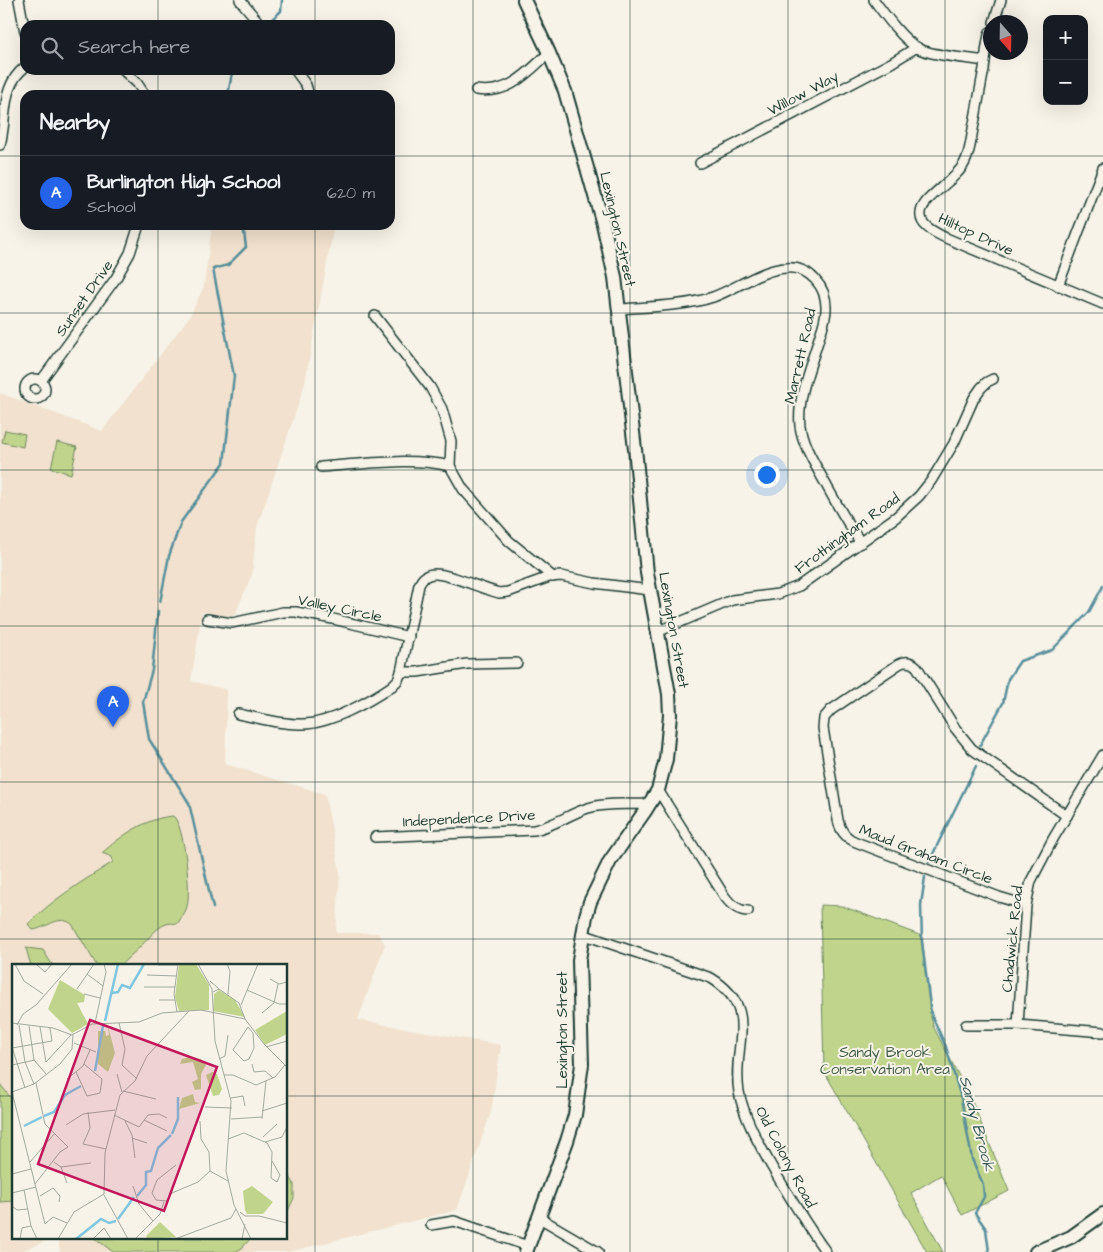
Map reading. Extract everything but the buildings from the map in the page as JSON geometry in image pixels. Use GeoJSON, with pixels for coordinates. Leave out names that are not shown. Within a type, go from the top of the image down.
{"type":"FeatureCollection","features":[{"type":"Feature","properties":{"kind":"street"},"geometry":{"type":"LineString","coordinates":[[19,0],[23,20]]}},
{"type":"Feature","properties":{"kind":"street"},"geometry":{"type":"LineString","coordinates":[[240,0],[256,20]]}},
{"type":"Feature","properties":{"kind":"street","name":"Lexington Street"},"geometry":{"type":"LineString","coordinates":[[524,0],[549,53],[568,104],[603,224],[615,277],[650,590],[669,694],[670,715],[666,759],[658,790],[615,853],[590,902],[582,934],[579,974],[582,1064],[578,1095],[572,1128],[527,1249]]}},
{"type":"Feature","properties":{"kind":"street"},"geometry":{"type":"LineString","coordinates":[[874,0],[897,28],[917,47],[928,52],[985,61]]}},
{"type":"Feature","properties":{"kind":"street"},"geometry":{"type":"LineString","coordinates":[[997,15],[1002,0]]}},
{"type":"Feature","properties":{"kind":"street","name":"Willow Way"},"geometry":{"type":"LineString","coordinates":[[700,162],[891,63],[917,47]]}},
{"type":"Feature","properties":{"kind":"street"},"geometry":{"type":"LineString","coordinates":[[476,90],[489,92],[504,88],[518,80],[549,53]]}},
{"type":"Feature","properties":{"kind":"street","name":"Hilltop Drive"},"geometry":{"type":"LineString","coordinates":[[985,61],[966,161],[950,182],[923,206],[921,216],[927,227],[946,238],[1103,304]]}},
{"type":"Feature","properties":{"kind":"street"},"geometry":{"type":"LineString","coordinates":[[0,145],[2,103],[5,89],[14,76],[20,72]]}},
{"type":"Feature","properties":{"kind":"street"},"geometry":{"type":"LineString","coordinates":[[128,75],[138,83],[142,90]]}},
{"type":"Feature","properties":{"kind":"street"},"geometry":{"type":"LineString","coordinates":[[299,75],[308,90]]}},
{"type":"Feature","properties":{"kind":"street"},"geometry":{"type":"LineString","coordinates":[[1058,286],[1103,168]]}},
{"type":"Feature","properties":{"kind":"street","name":"Sunset Drive"},"geometry":{"type":"LineString","coordinates":[[41,381],[121,270],[134,244],[138,230]]}},
{"type":"Feature","properties":{"kind":"street","name":"Marrett Road"},"geometry":{"type":"LineString","coordinates":[[619,309],[686,302],[712,297],[763,275],[786,268],[802,270],[814,278],[825,298],[826,310],[824,325],[803,392],[800,409],[800,427],[810,457],[844,518],[861,543]]}},
{"type":"Feature","properties":{"kind":"street"},"geometry":{"type":"LineString","coordinates":[[375,316],[430,387],[442,409],[451,441],[450,466],[456,480],[509,541],[553,577]]}},
{"type":"Feature","properties":{"kind":"street","name":"Frothingham Road"},"geometry":{"type":"LineString","coordinates":[[657,632],[732,600],[778,594],[793,589],[861,543],[907,508],[931,481],[954,443],[974,398],[987,382],[994,379]]}},
{"type":"Feature","properties":{"kind":"street"},"geometry":{"type":"LineString","coordinates":[[321,467],[410,462],[434,462],[450,466]]}},
{"type":"Feature","properties":{"kind":"street"},"geometry":{"type":"LineString","coordinates":[[238,714],[297,724],[321,722],[343,713],[387,689],[398,680],[401,672],[419,585],[423,578],[429,574],[441,574],[499,593],[561,576],[594,583],[650,590]]}},
{"type":"Feature","properties":{"kind":"street","name":"Valley Circle"},"geometry":{"type":"LineString","coordinates":[[207,619],[232,623],[282,612],[296,612],[408,637]]}},
{"type":"Feature","properties":{"kind":"street"},"geometry":{"type":"LineString","coordinates":[[401,672],[417,672],[467,664],[517,663]]}},
{"type":"Feature","properties":{"kind":"street","name":"Maud Graham Circle"},"geometry":{"type":"LineString","coordinates":[[1026,905],[999,897],[856,842],[846,836],[841,830],[838,820],[823,728],[825,717],[831,710],[899,664],[911,663],[917,667],[960,736],[972,749],[1067,816]]}},
{"type":"Feature","properties":{"kind":"street","name":"Chadwick Road"},"geometry":{"type":"LineString","coordinates":[[1018,1026],[1029,885],[1053,838],[1103,755]]}},
{"type":"Feature","properties":{"kind":"street"},"geometry":{"type":"LineString","coordinates":[[658,790],[730,904],[737,909],[748,911]]}},
{"type":"Feature","properties":{"kind":"street","name":"Independence Drive"},"geometry":{"type":"LineString","coordinates":[[375,837],[534,830],[548,827],[595,806],[649,804]]}},
{"type":"Feature","properties":{"kind":"street","name":"Old Colony Road"},"geometry":{"type":"LineString","coordinates":[[582,934],[711,978],[728,990],[740,1009],[738,1083],[744,1111],[788,1195],[826,1252]]}},
{"type":"Feature","properties":{"kind":"street"},"geometry":{"type":"LineString","coordinates":[[966,1025],[1018,1026],[1103,1032]]}},
{"type":"Feature","properties":{"kind":"street"},"geometry":{"type":"LineString","coordinates":[[1036,1252],[1061,1247],[1103,1214]]}},
{"type":"Feature","properties":{"kind":"street"},"geometry":{"type":"LineString","coordinates":[[538,1217],[598,1252]]}},
{"type":"Feature","properties":{"kind":"street"},"geometry":{"type":"LineString","coordinates":[[431,1225],[454,1221],[527,1249]]}},
{"type":"Feature","properties":{"kind":"shaded area"},"geometry":{"type":"Polygon","coordinates":[[[211,230],[333,230],[304,387],[257,527],[252,574],[235,615],[224,616],[202,612],[191,681],[227,690],[225,764],[325,794],[340,872],[336,933],[378,933],[385,944],[358,1020],[501,1045],[491,1112],[457,1210],[288,1252],[60,1252],[58,1240],[288,1240],[288,964],[12,964],[12,1240],[48,1240],[19,1252],[0,1252],[0,393],[102,431],[190,316],[204,286],[211,230]]]}},
{"type":"Feature","properties":{"kind":"green space"},"geometry":{"type":"Polygon","coordinates":[[[5,430],[25,434],[23,447],[2,442],[5,430]]]}},
{"type":"Feature","properties":{"kind":"green space"},"geometry":{"type":"Polygon","coordinates":[[[57,442],[77,447],[71,474],[51,468],[57,442]]]}},
{"type":"Feature","properties":{"kind":"green space"},"geometry":{"type":"Polygon","coordinates":[[[173,816],[177,821],[185,855],[188,881],[187,906],[177,924],[172,923],[161,926],[122,964],[96,964],[72,924],[67,921],[58,921],[33,930],[28,924],[58,898],[113,862],[112,857],[102,853],[117,840],[144,824],[163,817],[173,816]]]}},
{"type":"Feature","properties":{"kind":"green space","name":"Sandy Brook Conservation Area"},"geometry":{"type":"Polygon","coordinates":[[[820,905],[842,906],[922,936],[933,1026],[971,1099],[1009,1191],[962,1215],[941,1175],[911,1193],[943,1252],[927,1252],[824,1071],[820,905]]]}},
{"type":"Feature","properties":{"kind":"green space"},"geometry":{"type":"Polygon","coordinates":[[[26,948],[43,950],[52,964],[30,964],[26,948]]]}},
{"type":"Feature","properties":{"kind":"green space"},"geometry":{"type":"Polygon","coordinates":[[[0,1084],[12,1099],[12,1201],[0,1202],[0,1084]]]}},
{"type":"Feature","properties":{"kind":"green space"},"geometry":{"type":"Polygon","coordinates":[[[288,1173],[294,1184],[294,1198],[288,1211],[288,1173]]]}},
{"type":"Feature","properties":{"kind":"green space"},"geometry":{"type":"Polygon","coordinates":[[[98,1240],[249,1240],[235,1252],[113,1252],[98,1240]]]}},
{"type":"Feature","properties":{"kind":"waterway"},"geometry":{"type":"LineString","coordinates":[[271,20],[281,11],[282,0]]}},
{"type":"Feature","properties":{"kind":"waterway"},"geometry":{"type":"LineString","coordinates":[[229,90],[232,75]]}},
{"type":"Feature","properties":{"kind":"waterway"},"geometry":{"type":"LineString","coordinates":[[160,602],[169,556],[181,522],[224,463],[234,376],[213,269],[228,265],[246,247],[244,230]]}},
{"type":"Feature","properties":{"kind":"waterway","name":"Sandy Brook"},"geometry":{"type":"LineString","coordinates":[[980,745],[1003,703],[1008,679],[1020,661],[1052,650],[1089,612],[1103,586]]}},
{"type":"Feature","properties":{"kind":"waterway"},"geometry":{"type":"LineString","coordinates":[[158,611],[152,670],[143,702],[149,739],[189,803],[213,908]]}},
{"type":"Feature","properties":{"kind":"waterway","name":"Sandy Brook"},"geometry":{"type":"LineString","coordinates":[[929,862],[976,766]]}},
{"type":"Feature","properties":{"kind":"waterway","name":"Sandy Brook"},"geometry":{"type":"LineString","coordinates":[[925,877],[921,905],[922,942],[931,1014],[946,1047],[961,1098],[972,1159],[983,1184],[984,1197],[975,1213],[986,1229],[989,1252]]}},
{"type":"Feature","properties":{"kind":"place","name":"Burlington High School"},"geometry":{"type":"Point","coordinates":[113,727]}}]}
